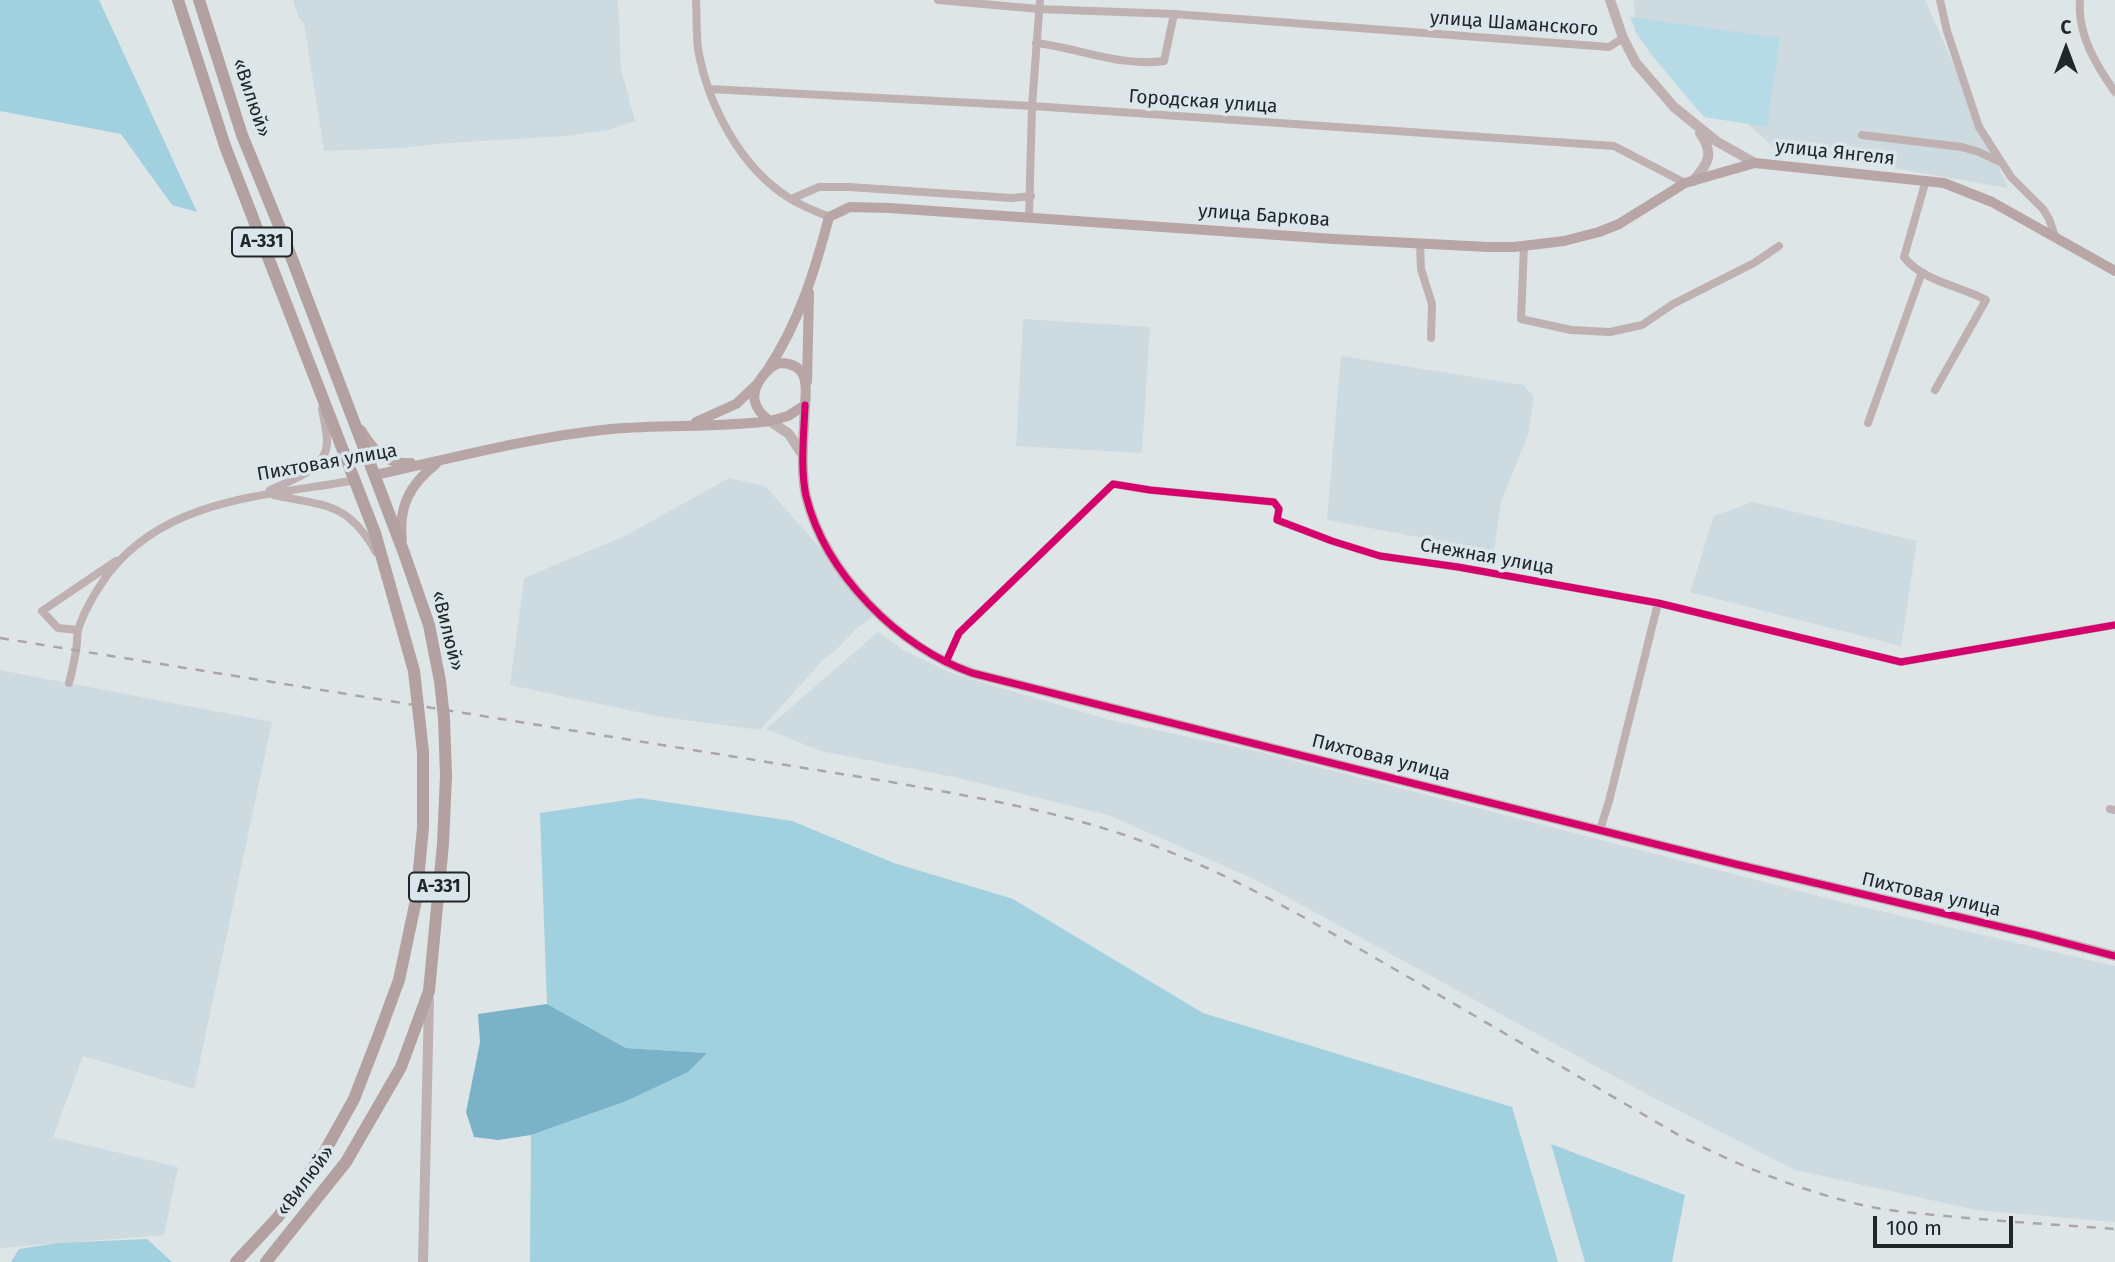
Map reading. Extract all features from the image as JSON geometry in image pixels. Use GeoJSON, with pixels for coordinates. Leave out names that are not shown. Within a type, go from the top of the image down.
{"type":"FeatureCollection","features":[{"type":"Feature","properties":{"kind":"highway","name":"«Вилюй»"},"geometry":{"type":"LineString","coordinates":[[178,0],[225,146],[356,480],[384,565],[414,671],[423,752],[423,828],[416,900],[399,980],[354,1099],[325,1151],[278,1217],[236,1262]]}},
{"type":"Feature","properties":{"kind":"highway","name":"«Вилюй»"},"geometry":{"type":"LineString","coordinates":[[199,0],[242,135],[353,417],[429,625],[444,718],[446,776],[443,844],[429,991],[401,1067],[346,1162],[266,1262]]}},
{"type":"Feature","properties":{"kind":"highway","name":"Пихтовая улица"},"geometry":{"type":"LineString","coordinates":[[356,480],[375,475]]}},
{"type":"Feature","properties":{"kind":"main road","name":"улица Баркова"},"geometry":{"type":"LineString","coordinates":[[829,217],[850,207],[866,206],[1488,247],[1542,245],[1580,238],[1619,225],[1689,182],[1755,163]]}},
{"type":"Feature","properties":{"kind":"main road","name":"улица Янгеля"},"geometry":{"type":"LineString","coordinates":[[1755,163],[1926,180],[1965,190],[2055,236],[2115,271]]}},
{"type":"Feature","properties":{"kind":"main road"},"geometry":{"type":"LineString","coordinates":[[809,286],[805,405],[789,416],[771,421],[755,405],[757,384],[788,336],[809,286],[829,217]]}},
{"type":"Feature","properties":{"kind":"main road"},"geometry":{"type":"LineString","coordinates":[[768,369],[779,363],[792,364],[800,370],[807,384]]}},
{"type":"Feature","properties":{"kind":"main road","name":"Пихтовая улица"},"geometry":{"type":"LineString","coordinates":[[690,425],[736,404],[757,384]]}},
{"type":"Feature","properties":{"kind":"main road"},"geometry":{"type":"LineString","coordinates":[[353,417],[369,444],[381,456],[397,463],[442,459]]}},
{"type":"Feature","properties":{"kind":"main road","name":"Пихтовая улица"},"geometry":{"type":"LineString","coordinates":[[375,475],[442,459],[608,429],[771,421]]}},
{"type":"Feature","properties":{"kind":"main road"},"geometry":{"type":"LineString","coordinates":[[404,553],[401,519],[405,500],[421,475],[442,459]]}},
{"type":"Feature","properties":{"kind":"street"},"geometry":{"type":"LineString","coordinates":[[696,0],[698,47],[709,89],[739,149],[772,185],[791,199],[829,217]]}},
{"type":"Feature","properties":{"kind":"street","name":"улица Шаманского"},"geometry":{"type":"LineString","coordinates":[[938,0],[1174,14],[1609,47],[1623,38]]}},
{"type":"Feature","properties":{"kind":"street","name":"улица Янгеля"},"geometry":{"type":"LineString","coordinates":[[1610,0],[1623,38],[1636,63],[1648,78],[1693,124],[1716,141],[1755,163]]}},
{"type":"Feature","properties":{"kind":"street"},"geometry":{"type":"LineString","coordinates":[[1940,0],[1947,32],[1979,127],[2011,177],[2043,209],[2055,236]]}},
{"type":"Feature","properties":{"kind":"street"},"geometry":{"type":"LineString","coordinates":[[2080,0],[2082,34],[2115,92]]}},
{"type":"Feature","properties":{"kind":"street"},"geometry":{"type":"LineString","coordinates":[[1029,218],[1032,106],[1040,5]]}},
{"type":"Feature","properties":{"kind":"street"},"geometry":{"type":"LineString","coordinates":[[1036,43],[1075,49],[1108,59],[1149,63],[1164,61],[1174,14]]}},
{"type":"Feature","properties":{"kind":"street","name":"Городская улица"},"geometry":{"type":"LineString","coordinates":[[709,89],[1032,106],[1614,146],[1689,182]]}},
{"type":"Feature","properties":{"kind":"street"},"geometry":{"type":"LineString","coordinates":[[1689,182],[1705,167],[1709,157],[1706,141],[1693,124]]}},
{"type":"Feature","properties":{"kind":"street"},"geometry":{"type":"LineString","coordinates":[[1862,135],[1962,147],[2003,164]]}},
{"type":"Feature","properties":{"kind":"street"},"geometry":{"type":"LineString","coordinates":[[1926,180],[1904,257],[1912,268],[1986,300],[1935,390]]}},
{"type":"Feature","properties":{"kind":"street"},"geometry":{"type":"LineString","coordinates":[[791,199],[797,194],[818,187],[1012,198],[1031,196]]}},
{"type":"Feature","properties":{"kind":"street"},"geometry":{"type":"LineString","coordinates":[[1420,243],[1421,269],[1432,304],[1431,338]]}},
{"type":"Feature","properties":{"kind":"street"},"geometry":{"type":"LineString","coordinates":[[1524,246],[1521,319],[1571,330],[1609,332],[1642,325],[1673,304],[1754,263],[1779,246]]}},
{"type":"Feature","properties":{"kind":"street"},"geometry":{"type":"LineString","coordinates":[[1868,423],[1922,272]]}},
{"type":"Feature","properties":{"kind":"street"},"geometry":{"type":"LineString","coordinates":[[265,493],[312,469],[326,452],[327,442],[319,390]]}},
{"type":"Feature","properties":{"kind":"street","name":"Пихтовая улица"},"geometry":{"type":"LineString","coordinates":[[805,405],[804,482],[815,523],[843,573],[856,590],[913,642],[946,662],[972,673],[2115,956]]}},
{"type":"Feature","properties":{"kind":"street"},"geometry":{"type":"LineString","coordinates":[[771,421],[789,433],[804,457]]}},
{"type":"Feature","properties":{"kind":"street","name":"Пихтовая улица"},"geometry":{"type":"LineString","coordinates":[[69,683],[78,630],[94,593],[122,557],[156,530],[217,504],[265,493],[356,480]]}},
{"type":"Feature","properties":{"kind":"street","name":"Снежная улица"},"geometry":{"type":"LineString","coordinates":[[946,662],[959,633],[1113,484],[1274,502],[1279,509],[1277,520],[1380,556],[1458,567],[1658,603],[1902,662],[2115,625]]}},
{"type":"Feature","properties":{"kind":"street"},"geometry":{"type":"LineString","coordinates":[[265,493],[323,505],[349,516],[367,535],[384,565]]}},
{"type":"Feature","properties":{"kind":"street"},"geometry":{"type":"LineString","coordinates":[[78,630],[58,628],[42,611],[122,557]]}},
{"type":"Feature","properties":{"kind":"street"},"geometry":{"type":"LineString","coordinates":[[1600,830],[1658,603]]}},
{"type":"Feature","properties":{"kind":"street"},"geometry":{"type":"LineString","coordinates":[[423,1262],[429,991]]}},
{"type":"Feature","properties":{"kind":"shaded area"},"geometry":{"type":"Polygon","coordinates":[[[0,0],[99,0],[197,212],[172,205],[121,134],[0,111],[0,0]]]}},
{"type":"Feature","properties":{"kind":"shaded area"},"geometry":{"type":"Polygon","coordinates":[[[293,0],[618,0],[621,69],[635,121],[608,130],[566,136],[324,151],[304,23],[299,18],[293,0]]]}},
{"type":"Feature","properties":{"kind":"shaded area"},"geometry":{"type":"Polygon","coordinates":[[[1634,0],[1925,0],[2008,188],[1773,147],[1635,20],[1634,0]]]}},
{"type":"Feature","properties":{"kind":"shaded area"},"geometry":{"type":"Polygon","coordinates":[[[1630,17],[1780,38],[1767,127],[1704,117],[1654,58],[1636,33],[1630,17]]]}},
{"type":"Feature","properties":{"kind":"shaded area"},"geometry":{"type":"Polygon","coordinates":[[[1023,319],[1150,327],[1142,453],[1016,446],[1023,319]]]}},
{"type":"Feature","properties":{"kind":"shaded area"},"geometry":{"type":"Polygon","coordinates":[[[1341,356],[1523,385],[1534,397],[1528,435],[1501,502],[1494,551],[1327,520],[1341,356]]]}},
{"type":"Feature","properties":{"kind":"shaded area"},"geometry":{"type":"Polygon","coordinates":[[[729,478],[765,486],[878,613],[856,629],[822,661],[760,730],[656,716],[510,685],[524,578],[625,536],[729,478]]]}},
{"type":"Feature","properties":{"kind":"shaded area"},"geometry":{"type":"Polygon","coordinates":[[[1753,502],[1917,541],[1901,646],[1690,592],[1714,516],[1753,502]]]}},
{"type":"Feature","properties":{"kind":"shaded area"},"geometry":{"type":"Polygon","coordinates":[[[878,632],[903,650],[954,674],[1110,720],[1264,753],[1842,902],[2115,966],[2115,1222],[1976,1210],[1795,1170],[1652,1097],[1254,879],[1108,815],[954,777],[821,751],[766,729],[878,632]]]}},
{"type":"Feature","properties":{"kind":"shaded area"},"geometry":{"type":"Polygon","coordinates":[[[0,670],[272,722],[194,1089],[83,1056],[53,1137],[178,1167],[164,1235],[0,1248],[0,670]]]}},
{"type":"Feature","properties":{"kind":"shaded area"},"geometry":{"type":"Polygon","coordinates":[[[640,798],[792,821],[894,863],[1013,899],[1203,1013],[1512,1107],[1558,1262],[530,1262],[531,1135],[624,1102],[707,1053],[626,1048],[547,1004],[540,813],[640,798]]]}},
{"type":"Feature","properties":{"kind":"shaded area"},"geometry":{"type":"Polygon","coordinates":[[[547,1004],[626,1048],[707,1053],[688,1072],[624,1102],[531,1135],[498,1140],[474,1137],[466,1112],[480,1042],[478,1014],[547,1004]]]}},
{"type":"Feature","properties":{"kind":"shaded area"},"geometry":{"type":"Polygon","coordinates":[[[1551,1144],[1685,1195],[1672,1262],[1585,1262],[1551,1144]]]}},
{"type":"Feature","properties":{"kind":"shaded area"},"geometry":{"type":"Polygon","coordinates":[[[147,1239],[172,1262],[11,1262],[19,1249],[59,1243],[147,1239]]]}},
{"type":"Feature","properties":{"kind":"railway"},"geometry":{"type":"LineString","coordinates":[[0,638],[891,782],[1013,805],[1103,828],[1168,851],[1237,882],[1337,936],[1682,1137],[1772,1177],[1842,1200],[1888,1210],[2115,1229]]}},
{"type":"Feature","properties":{"kind":"cycle path"},"geometry":{"type":"LineString","coordinates":[[805,405],[804,485],[816,525],[830,552],[847,579],[868,604],[892,626],[944,661],[972,673],[2115,956]]}},
{"type":"Feature","properties":{"kind":"cycle path"},"geometry":{"type":"LineString","coordinates":[[946,662],[959,633],[1113,484],[1274,502],[1279,509],[1277,520],[1380,556],[1458,567],[1658,603],[1901,662],[2115,625]]}}]}
